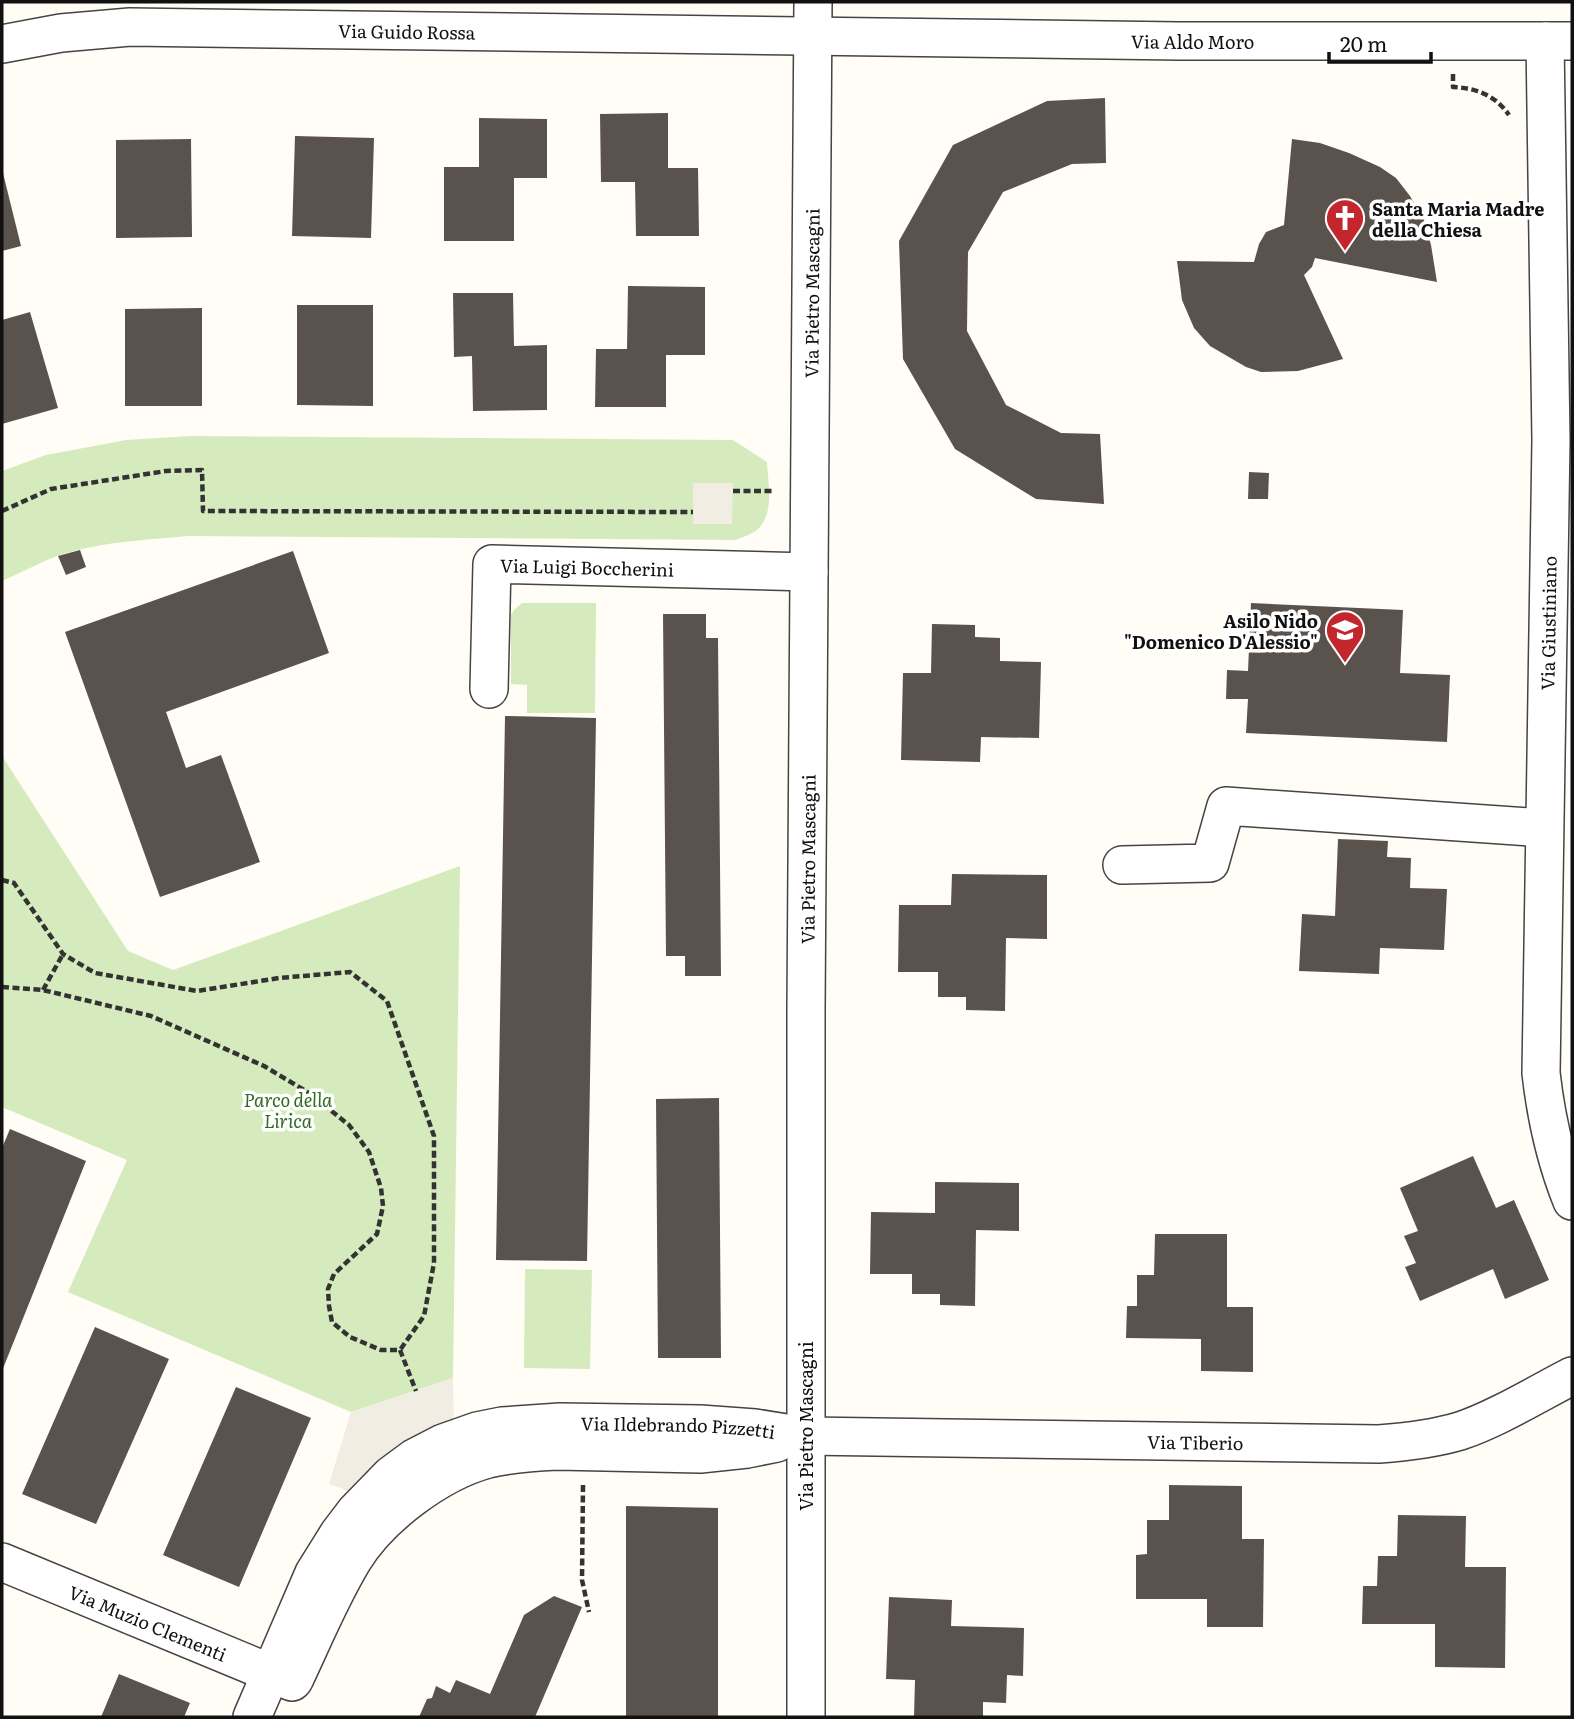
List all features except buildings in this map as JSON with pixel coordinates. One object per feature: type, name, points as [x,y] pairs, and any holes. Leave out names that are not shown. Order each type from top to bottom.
[{"type":"street","name":"Via Aldo Moro","points":[[813,19],[1179,41],[1559,41]]},
{"type":"street","name":"Via Guido Rossa","points":[[2,44],[61,33],[130,27],[813,19]]},
{"type":"street","name":"Via Pietro Mascagni","points":[[806,1717],[808,572],[813,19]]},
{"type":"street","name":"Via Giustiniano","points":[[1559,41],[1562,440],[1544,828],[1541,1073],[1552,1142],[1572,1201]]},
{"type":"street","name":"Via Luigi Boccherini","points":[[489,689],[492,564],[808,572]]},
{"type":"street","points":[[1122,865],[1210,863],[1226,806],[1544,828]]},
{"type":"street","name":"Via Tiberio","points":[[805,1436],[1404,1443],[1462,1430],[1572,1376]]},
{"type":"street","name":"Via Ildebrando Pizzetti","points":[[279,1717],[282,1678],[314,1573],[355,1512],[391,1475],[414,1458],[443,1443],[477,1431],[502,1426],[560,1422],[699,1424],[755,1428],[805,1436]]},
{"type":"street","name":"Via Ildebrando Pizzetti","points":[[251,1717],[282,1678],[370,1536],[417,1495],[453,1473],[485,1460],[533,1452],[700,1454],[747,1450],[805,1436]]},
{"type":"street","name":"Via Muzio Clementi","points":[[2,1562],[282,1678]]},
{"type":"path","points":[[1453,41],[1453,87],[1484,92],[1499,102],[1511,120]]},
{"type":"path","points":[[2,511],[51,489],[166,471],[202,470],[203,511],[693,512]]},
{"type":"path","points":[[733,491],[774,491]]},
{"type":"path","points":[[2,880],[14,883],[63,954],[94,973],[197,991],[279,978],[350,972],[387,1001],[434,1136],[434,1263],[424,1316],[400,1350]]},
{"type":"path","points":[[43,990],[63,954]]},
{"type":"path","points":[[2,987],[43,990],[151,1016],[264,1066],[309,1093],[349,1125],[369,1152],[381,1188],[383,1206],[377,1234],[334,1274],[328,1289],[332,1322],[351,1337],[381,1350],[400,1350]]},
{"type":"path","points":[[400,1350],[416,1391]]},
{"type":"path","points":[[583,1452],[582,1580],[589,1612]]},
{"type":"green space","points":[[191,436],[733,440],[767,462],[768,507],[763,523],[757,530],[736,540],[188,536],[122,542],[73,551],[2,581],[2,471],[46,455],[126,440]]},
{"type":"green space","points":[[522,603],[596,603],[595,713],[527,713],[527,685],[511,684],[511,615]]},
{"type":"green space","name":"Parco della Lirica","points":[[2,756],[128,951],[173,970],[460,866],[453,1378],[351,1412],[68,1292],[127,1160],[2,1107]]},
{"type":"green space","points":[[525,1269],[592,1270],[590,1369],[524,1368]]},
{"type":"shaded area","points":[[693,483],[733,483],[732,524],[693,524]]},
{"type":"shaded area","points":[[453,1378],[454,1429],[354,1493],[329,1484],[351,1412]]},
{"type":"place","name":"Santa Maria Madre della Chiesa","points":[[1345,252]]},
{"type":"place","name":"Asilo Nido \"Domenico D'Alessio\"","points":[[1345,664]]}]
